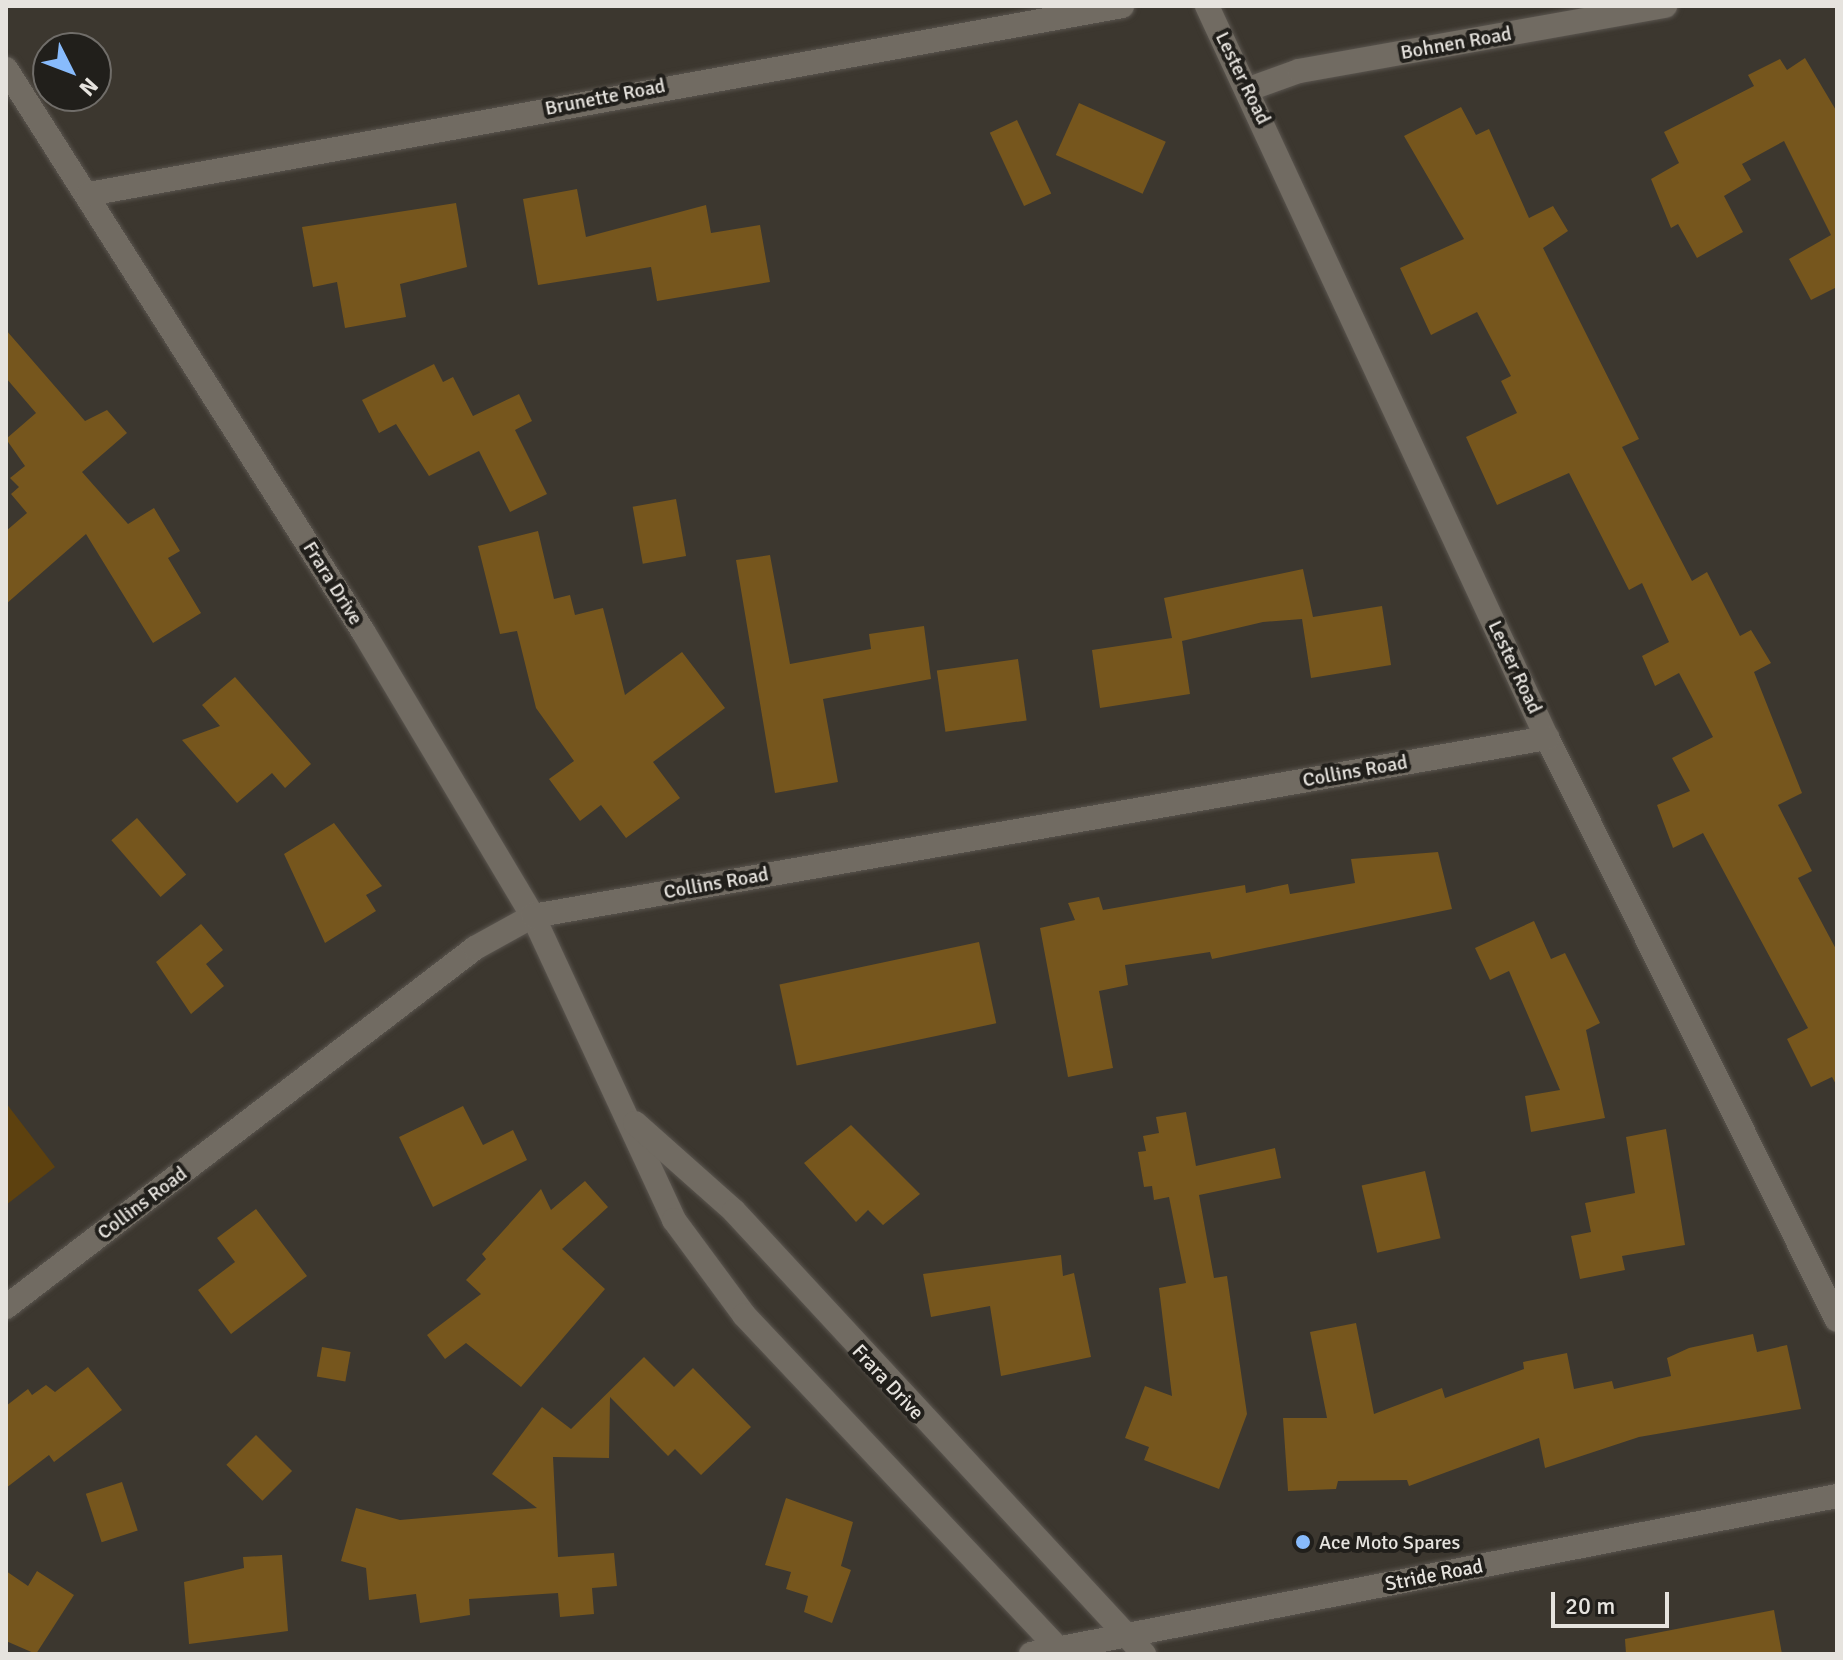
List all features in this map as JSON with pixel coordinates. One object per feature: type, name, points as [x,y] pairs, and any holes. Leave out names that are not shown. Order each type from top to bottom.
[{"type":"street","name":"Brunette Road","points":[[89,194],[1122,6]]},
{"type":"street","name":"Lester Road","points":[[1207,6],[1249,89],[1547,738],[1837,1320]]},
{"type":"street","name":"Bohnen Road","points":[[1249,89],[1299,71],[1665,6]]},
{"type":"street","name":"Frara Drive","points":[[6,69],[89,194],[533,916],[674,1220],[744,1315],[1062,1653]]},
{"type":"street","name":"Collins Road","points":[[6,1307],[475,948],[533,916],[1547,738]]},
{"type":"street","name":"Frara Drive","points":[[627,1116],[734,1211],[1144,1654]]},
{"type":"street","name":"Stride Road","points":[[1031,1654],[1062,1653],[1125,1636],[1837,1496]]},
{"type":"shaded area","points":[[6,1103],[55,1167],[6,1205]]},
{"type":"building","points":[[1805,58],[1837,112],[1837,287],[1811,300],[1789,259],[1831,235],[1784,141],[1742,164],[1751,180],[1724,196],[1743,232],[1697,258],[1678,224],[1671,228],[1651,179],[1679,163],[1664,132],[1754,86],[1748,75],[1780,59],[1787,70]]},
{"type":"building","points":[[1079,103],[1166,142],[1143,194],[1056,155]]},
{"type":"building","points":[[1461,107],[1476,135],[1489,129],[1529,218],[1553,206],[1568,231],[1543,248],[1639,439],[1622,447],[1692,581],[1707,572],[1740,636],[1751,630],[1771,663],[1754,672],[1802,793],[1778,805],[1812,871],[1798,878],[1837,951],[1837,1086],[1832,1077],[1811,1087],[1787,1039],[1808,1028],[1703,833],[1673,848],[1657,805],[1690,791],[1672,758],[1713,737],[1679,673],[1655,686],[1642,656],[1669,642],[1642,583],[1629,590],[1569,473],[1497,505],[1466,437],[1517,413],[1501,381],[1511,376],[1477,312],[1431,335],[1400,268],[1464,239],[1404,136]]},
{"type":"building","points":[[1017,120],[1051,193],[1024,206],[990,133]]},
{"type":"building","points":[[577,189],[586,237],[706,205],[711,233],[760,225],[770,282],[657,301],[651,267],[538,285],[523,199]]},
{"type":"building","points":[[456,203],[467,267],[400,284],[406,317],[345,328],[337,282],[313,287],[302,227]]},
{"type":"building","points":[[6,330],[85,421],[107,410],[127,433],[82,472],[128,524],[154,508],[180,551],[168,558],[201,613],[153,643],[86,534],[6,604],[6,531],[27,513],[11,494],[19,487],[10,478],[25,466],[6,439],[36,413],[6,378]]},
{"type":"building","points":[[434,364],[443,382],[453,377],[473,416],[519,394],[532,421],[515,430],[547,494],[510,512],[479,451],[429,476],[396,424],[379,433],[362,400]]},
{"type":"building","points":[[676,499],[686,556],[643,564],[633,507]]},
{"type":"building","points":[[538,531],[554,599],[570,595],[575,615],[603,608],[625,695],[682,652],[725,708],[653,762],[680,798],[626,838],[601,805],[580,821],[549,779],[574,761],[536,708],[517,631],[500,634],[478,546]]},
{"type":"building","points":[[770,555],[790,664],[871,649],[869,634],[924,626],[931,679],[823,699],[838,782],[775,793],[736,560]]},
{"type":"building","points":[[1303,569],[1313,617],[1382,606],[1391,665],[1311,678],[1302,619],[1263,622],[1182,641],[1190,694],[1100,708],[1092,650],[1172,638],[1164,598]]},
{"type":"building","points":[[1018,659],[1027,720],[945,732],[937,670]]},
{"type":"building","points":[[235,677],[311,764],[285,788],[272,773],[237,803],[182,740],[220,726],[202,705]]},
{"type":"building","points":[[137,818],[186,875],[161,897],[111,840]]},
{"type":"building","points":[[334,823],[382,886],[366,895],[376,911],[325,943],[284,854]]},
{"type":"building","points":[[1438,852],[1452,909],[1212,959],[1210,952],[1125,965],[1128,985],[1099,991],[1113,1068],[1068,1077],[1040,928],[1075,920],[1068,903],[1099,897],[1103,910],[1245,885],[1246,893],[1288,884],[1290,894],[1355,883],[1351,859]]},
{"type":"building","points":[[1534,921],[1551,959],[1565,953],[1600,1023],[1586,1030],[1605,1118],[1531,1132],[1525,1096],[1560,1090],[1509,971],[1490,980],[1475,948]]},
{"type":"building","points":[[201,924],[223,950],[206,964],[224,986],[191,1014],[156,962]]},
{"type":"building","points":[[979,942],[996,1023],[797,1066],[779,984]]},
{"type":"building","points":[[463,1106],[483,1145],[513,1130],[527,1160],[433,1207],[399,1137]]},
{"type":"building","points":[[1186,1112],[1196,1166],[1275,1148],[1281,1178],[1199,1195],[1214,1278],[1227,1276],[1247,1414],[1219,1489],[1144,1460],[1149,1447],[1125,1438],[1145,1386],[1172,1396],[1159,1288],[1186,1283],[1169,1197],[1154,1200],[1152,1186],[1144,1187],[1138,1152],[1146,1151],[1143,1136],[1159,1133],[1156,1117]]},
{"type":"building","points":[[851,1125],[920,1194],[883,1225],[868,1210],[856,1222],[804,1163]]},
{"type":"building","points":[[1666,1129],[1685,1245],[1622,1256],[1625,1270],[1580,1279],[1571,1236],[1591,1232],[1585,1203],[1635,1193],[1626,1137]]},
{"type":"building","points":[[1425,1171],[1441,1238],[1377,1253],[1362,1186]]},
{"type":"building","points":[[585,1181],[608,1207],[562,1249],[605,1289],[521,1387],[466,1343],[445,1359],[427,1335],[481,1294],[466,1280],[486,1259],[482,1254],[541,1189],[551,1210]]},
{"type":"building","points":[[256,1209],[307,1276],[231,1334],[198,1290],[235,1262],[217,1238]]},
{"type":"building","points":[[1061,1255],[1063,1276],[1074,1273],[1091,1357],[1001,1376],[990,1306],[931,1317],[923,1274]]},
{"type":"building","points":[[1356,1323],[1374,1414],[1442,1388],[1445,1398],[1524,1369],[1523,1362],[1567,1353],[1574,1389],[1612,1381],[1614,1389],[1671,1376],[1667,1358],[1689,1348],[1753,1334],[1757,1352],[1787,1345],[1801,1409],[1639,1437],[1545,1468],[1539,1438],[1409,1486],[1407,1480],[1338,1481],[1336,1489],[1288,1491],[1283,1418],[1327,1418],[1310,1332]]},
{"type":"building","points":[[322,1347],[351,1352],[345,1382],[317,1377]]},
{"type":"building","points":[[644,1357],[674,1387],[693,1368],[751,1427],[701,1475],[675,1449],[668,1456],[610,1397],[609,1458],[553,1457],[558,1557],[614,1553],[617,1586],[592,1588],[594,1614],[560,1617],[558,1593],[469,1599],[470,1615],[420,1623],[416,1594],[369,1600],[366,1568],[341,1561],[356,1508],[400,1520],[537,1508],[492,1474],[542,1407],[571,1429]]},
{"type":"building","points":[[88,1367],[122,1410],[54,1462],[49,1455],[6,1488],[6,1406],[28,1389],[32,1395],[46,1385],[55,1392]]},
{"type":"building","points":[[256,1435],[292,1471],[262,1501],[226,1465]]},
{"type":"building","points":[[122,1482],[138,1531],[102,1542],[86,1494]]},
{"type":"building","points":[[786,1498],[853,1522],[841,1566],[851,1570],[832,1623],[804,1612],[808,1596],[786,1589],[791,1572],[765,1565]]},
{"type":"building","points":[[282,1555],[288,1631],[189,1644],[184,1582],[244,1568],[243,1557]]},
{"type":"building","points":[[6,1571],[28,1586],[37,1571],[74,1595],[36,1654],[6,1641]]},
{"type":"building","points":[[1774,1610],[1782,1654],[1626,1654],[1625,1639]]},
{"type":"place","name":"Ace Moto Spares","points":[[1303,1542]]}]
